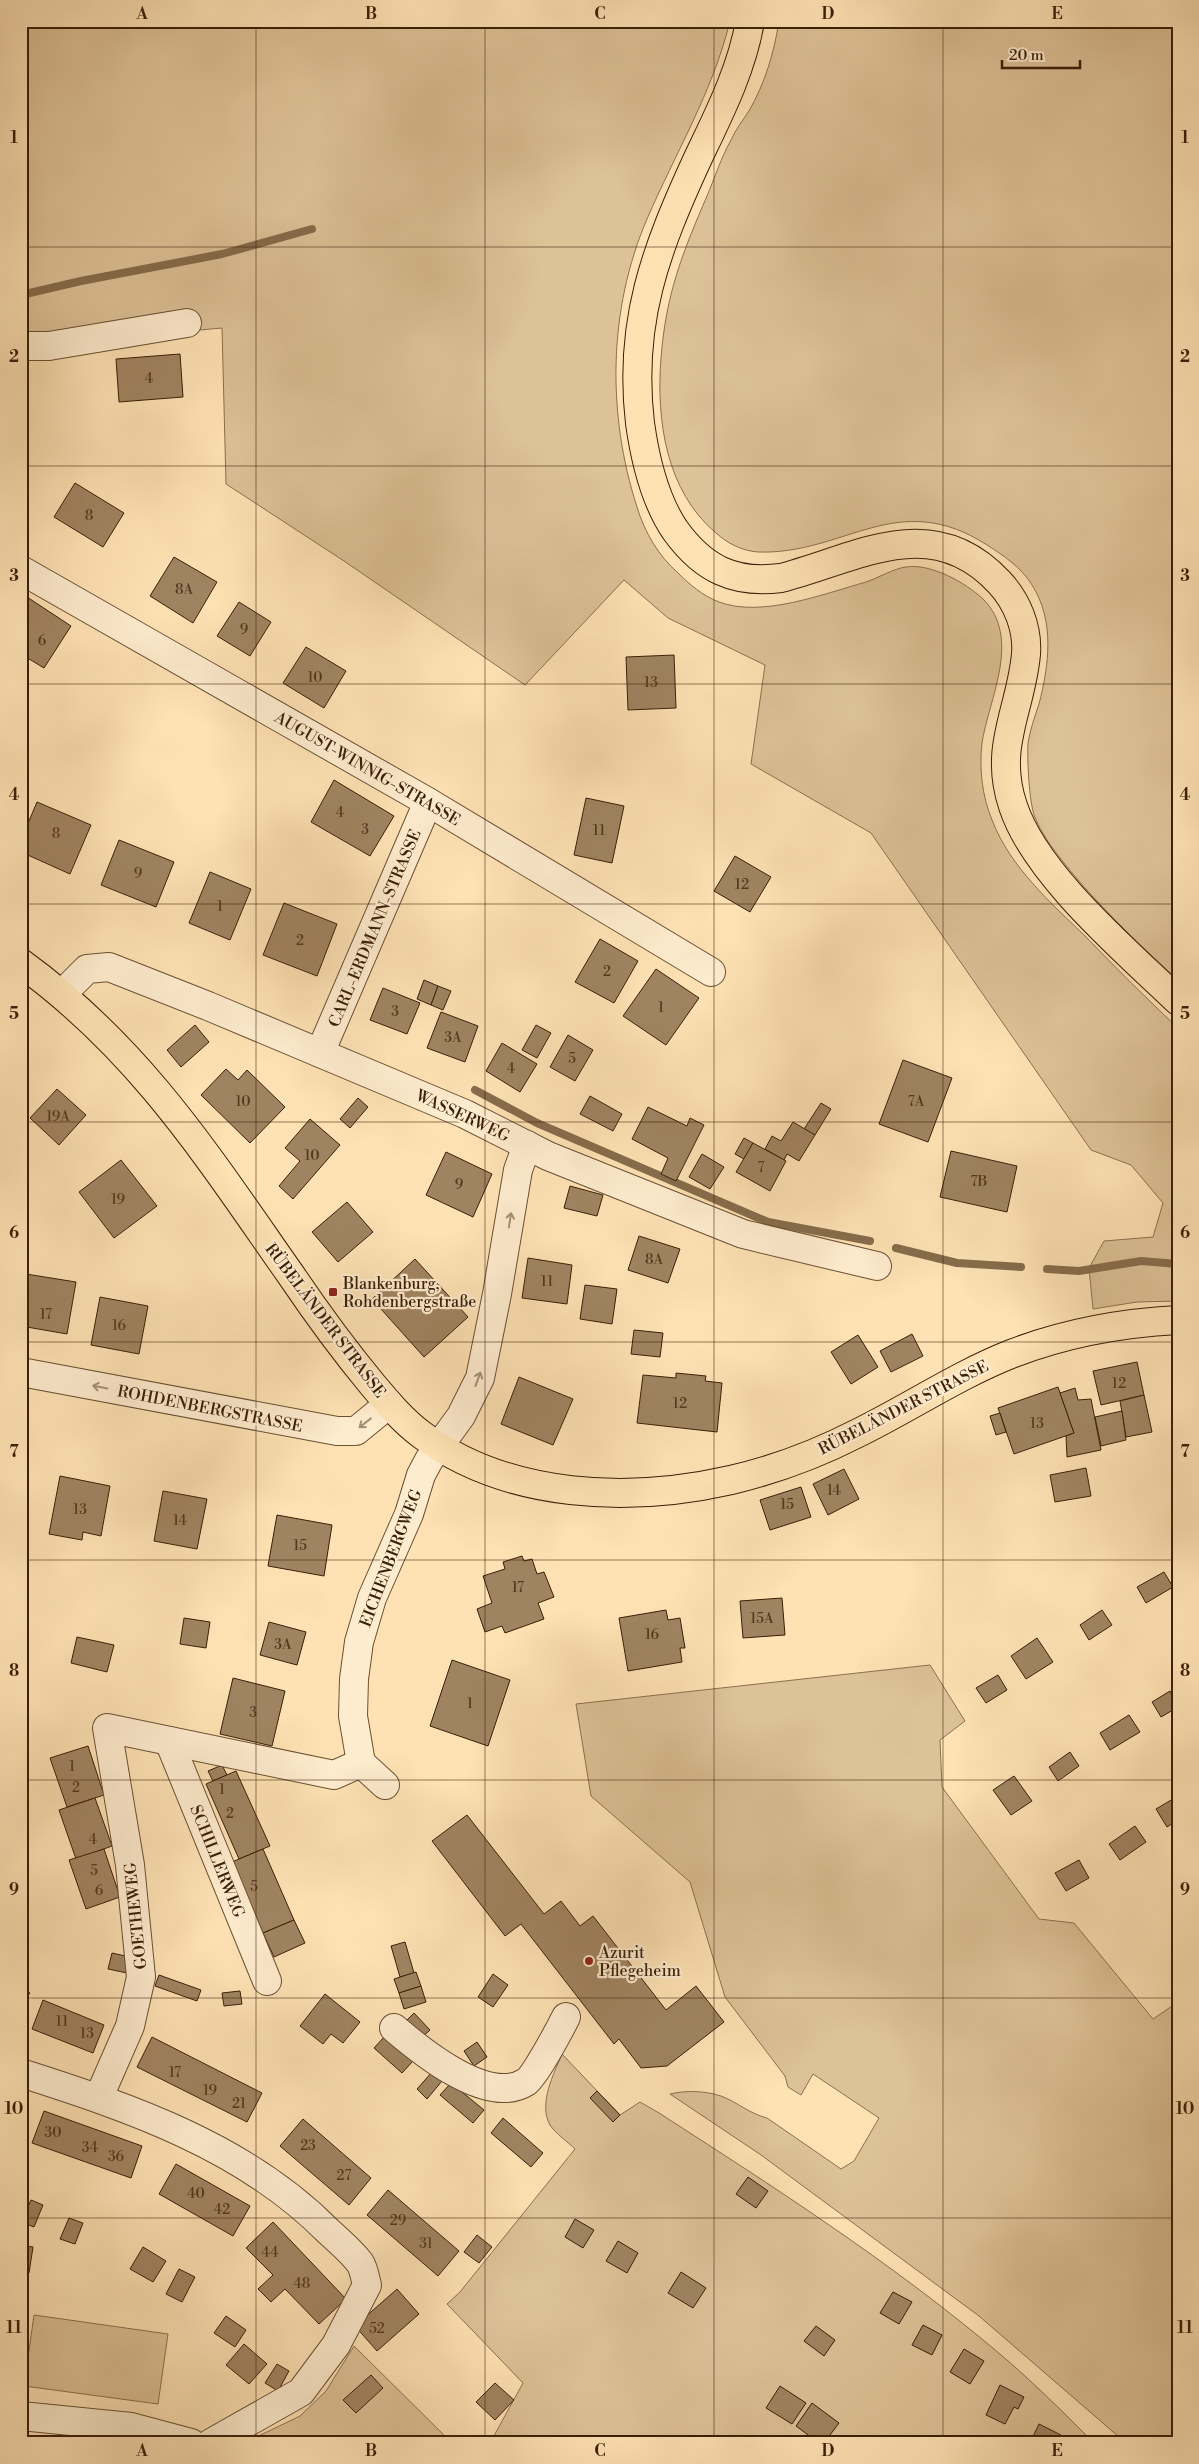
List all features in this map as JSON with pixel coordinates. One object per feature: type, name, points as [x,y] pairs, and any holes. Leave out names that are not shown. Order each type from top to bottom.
[{"type":"main road","points":[[750,21],[730,86],[657,257],[640,324],[636,374],[638,406],[643,442],[659,499],[669,521],[694,552],[709,565],[744,579],[763,580],[781,578],[888,545],[912,543],[935,545],[956,552],[976,562],[995,578],[1010,594],[1020,614],[1025,636],[1026,652],[1007,740],[1005,766],[1008,788],[1021,826],[1047,865],[1080,904],[1178,1001]]},
{"type":"main road","name":"RÜBELÄNDER STRASSE","points":[[21,963],[62,994],[112,1039],[159,1091],[206,1153],[326,1326],[389,1404],[419,1433],[439,1447],[457,1457],[502,1475],[574,1490],[629,1492],[691,1487],[758,1472],[855,1435],[1009,1355],[1048,1341],[1109,1326],[1178,1320]]},
{"type":"street","points":[[21,346],[49,346],[187,323]]},
{"type":"street","name":"AUGUST-WINNIG-STRASSE","points":[[21,570],[428,802],[711,972]]},
{"type":"street","name":"CARL-ERDMANN-STRASSE","points":[[320,1054],[428,802]]},
{"type":"street","name":"WASSERWEG","points":[[62,994],[87,969],[108,967],[208,1006],[465,1114],[548,1156],[743,1234],[877,1266]]},
{"type":"street","name":"EICHENBERGWEG","points":[[361,1763],[353,1716],[354,1679],[359,1642],[372,1598],[409,1514],[421,1475],[461,1416],[480,1378],[498,1294],[518,1170],[527,1145]]},
{"type":"street","name":"ROHDENBERGSTRASSE","points":[[21,1372],[343,1432],[356,1431],[389,1404]]},
{"type":"street","name":"GOETHEWEG","points":[[99,2098],[130,2026],[141,1977],[130,1865],[107,1728],[170,1741]]},
{"type":"street","points":[[170,1741],[334,1775],[361,1763],[385,1784]]},
{"type":"street","name":"SCHILLERWEG","points":[[170,1741],[267,1981]]},
{"type":"street","points":[[394,2028],[427,2057],[464,2076],[493,2089],[513,2089],[528,2081],[566,2017]]},
{"type":"street","points":[[21,2073],[99,2098],[175,2128],[248,2167],[314,2216],[361,2265],[367,2285],[336,2346],[313,2378],[301,2392],[211,2443]]},
{"type":"street","points":[[21,2416],[131,2427],[191,2443]]},
{"type":"shaded area","points":[[48,21],[730,21],[723,47],[704,97],[647,219],[634,254],[625,289],[616,362],[617,399],[620,436],[627,472],[640,517],[648,535],[664,559],[697,589],[719,602],[736,606],[773,606],[812,598],[866,582],[902,568],[916,567],[937,571],[958,581],[983,599],[994,615],[1000,632],[1002,650],[996,688],[982,743],[981,762],[982,782],[992,820],[1009,853],[1020,869],[1131,983],[1178,1028],[1178,1301],[1137,1302],[1093,1309],[1089,1268],[1104,1241],[1153,1237],[1163,1203],[1131,1165],[1091,1150],[871,833],[751,764],[765,665],[668,618],[624,580],[525,685],[344,561],[226,484],[222,328],[21,346],[21,32]]},
{"type":"shaded area","points":[[779,21],[1178,21],[1178,980],[1119,924],[1074,875],[1055,851],[1041,829],[1033,811],[1030,796],[1028,743],[1045,674],[1048,643],[1044,613],[1039,599],[1028,579],[1017,567],[987,545],[955,529],[925,522],[898,523],[871,528],[818,544],[789,550],[758,552],[746,550],[725,540],[699,516],[675,476],[663,430],[660,406],[663,335],[671,294],[690,237],[727,147],[755,100],[764,79],[772,56]]},
{"type":"shaded area","points":[[930,1665],[965,1721],[940,1740],[942,1787],[1039,1919],[1074,1923],[1153,2019],[1178,2002],[1178,2443],[1126,2443],[979,2316],[761,2155],[670,2094],[702,2092],[721,2096],[755,2114],[767,2118],[841,2169],[854,2161],[879,2118],[813,2074],[801,2095],[788,2087],[785,2076],[725,1997],[690,1882],[591,1796],[576,1704]]},
{"type":"shaded area","points":[[562,2054],[620,2115],[640,2102],[745,2169],[914,2285],[1033,2383],[1094,2443],[490,2443],[523,2383],[447,2304],[460,2292],[575,2149],[552,2128],[547,2117],[546,2098],[548,2089]]},
{"type":"shaded area","points":[[34,2315],[168,2334],[158,2404],[24,2386]]},
{"type":"shaded area","points":[[354,2346],[452,2443],[244,2443],[300,2416],[326,2391]]},
{"type":"building","points":[[180,354],[183,397],[119,402],[116,359]]},
{"type":"building","points":[[75,483],[124,513],[103,547],[54,517]]},
{"type":"building","points":[[174,557],[217,582],[193,623],[150,596]]},
{"type":"building","points":[[27,597],[71,626],[44,668],[21,654],[21,605]]},
{"type":"building","points":[[239,602],[271,622],[250,656],[217,636]]},
{"type":"building","points":[[306,647],[346,671],[324,708],[283,683]]},
{"type":"building","points":[[674,655],[676,708],[628,710],[626,657]]},
{"type":"building","points":[[334,780],[394,816],[370,856],[311,822]]},
{"type":"building","points":[[586,798],[624,806],[612,863],[574,855]]},
{"type":"building","points":[[37,802],[91,825],[70,874],[21,852],[21,840]]},
{"type":"building","points":[[119,840],[174,862],[156,907],[101,885]]},
{"type":"building","points":[[735,856],[771,877],[750,912],[714,891]]},
{"type":"building","points":[[210,872],[251,889],[230,940],[189,923]]},
{"type":"building","points":[[284,903],[337,924],[317,976],[263,955]]},
{"type":"building","points":[[600,939],[638,961],[614,1003],[575,982]]},
{"type":"building","points":[[656,969],[699,998],[666,1045],[623,1016]]},
{"type":"building","points":[[424,980],[438,986],[431,1005],[417,999]]},
{"type":"building","points":[[438,986],[451,991],[443,1010],[431,1005]]},
{"type":"building","points":[[383,988],[420,1003],[407,1034],[370,1020]]},
{"type":"building","points":[[441,1012],[478,1026],[465,1062],[427,1048]]},
{"type":"building","points":[[195,1025],[209,1042],[181,1067],[167,1050]]},
{"type":"building","points":[[536,1025],[551,1033],[537,1058],[522,1050]]},
{"type":"building","points":[[568,1035],[593,1050],[575,1081],[550,1067]]},
{"type":"building","points":[[502,1043],[537,1064],[520,1092],[486,1071]]},
{"type":"building","points":[[903,1060],[952,1078],[928,1142],[879,1124]]},
{"type":"building","points":[[226,1069],[238,1080],[247,1070],[285,1107],[250,1143],[201,1095]]},
{"type":"building","points":[[57,1089],[86,1115],[59,1145],[30,1118]]},
{"type":"building","points":[[590,1096],[622,1114],[613,1131],[580,1114]]},
{"type":"building","points":[[358,1098],[368,1107],[350,1128],[340,1119]]},
{"type":"building","points":[[821,1103],[831,1109],[815,1135],[804,1129]]},
{"type":"building","points":[[648,1107],[687,1126],[690,1118],[704,1125],[676,1181],[661,1174],[668,1158],[632,1139]]},
{"type":"building","points":[[310,1119],[340,1145],[293,1199],[279,1186],[300,1161],[285,1148]]},
{"type":"building","points":[[793,1122],[815,1135],[799,1161],[787,1154],[784,1160],[765,1149],[772,1136],[781,1141]]},
{"type":"building","points":[[744,1138],[753,1143],[744,1159],[735,1154]]},
{"type":"building","points":[[753,1143],[786,1161],[770,1191],[736,1172]]},
{"type":"building","points":[[951,1151],[1017,1166],[1007,1212],[940,1197]]},
{"type":"building","points":[[446,1152],[492,1174],[473,1217],[426,1195]]},
{"type":"building","points":[[702,1154],[724,1167],[710,1189],[689,1177]]},
{"type":"building","points":[[121,1160],[157,1206],[114,1238],[79,1192]]},
{"type":"building","points":[[570,1186],[603,1195],[597,1216],[564,1208]]},
{"type":"building","points":[[347,1202],[373,1232],[338,1262],[312,1232]]},
{"type":"building","points":[[639,1236],[680,1249],[668,1283],[628,1270]]},
{"type":"building","points":[[528,1258],[572,1265],[567,1304],[522,1298]]},
{"type":"building","points":[[415,1259],[468,1317],[424,1357],[372,1299]]},
{"type":"building","points":[[26,1274],[76,1282],[67,1334],[21,1326],[21,1303]]},
{"type":"building","points":[[585,1285],[617,1289],[612,1324],[580,1319]]},
{"type":"building","points":[[100,1297],[148,1306],[139,1354],[91,1345]]},
{"type":"building","points":[[634,1330],[663,1333],[660,1357],[631,1354]]},
{"type":"building","points":[[912,1334],[923,1356],[891,1372],[880,1351]]},
{"type":"building","points":[[858,1335],[878,1367],[851,1384],[831,1352]]},
{"type":"building","points":[[1137,1362],[1144,1395],[1101,1405],[1093,1371]]},
{"type":"building","points":[[676,1373],[706,1376],[705,1381],[722,1383],[717,1432],[637,1423],[643,1375],[676,1378]]},
{"type":"building","points":[[519,1377],[573,1399],[553,1445],[501,1424]]},
{"type":"building","points":[[1058,1387],[1074,1433],[1014,1454],[998,1408]]},
{"type":"building","points":[[1075,1388],[1078,1400],[1091,1399],[1101,1450],[1067,1457],[1066,1436],[1074,1433],[1060,1393]]},
{"type":"building","points":[[1144,1395],[1152,1432],[1126,1437],[1120,1401]]},
{"type":"building","points":[[1122,1411],[1126,1440],[1101,1446],[1095,1417]]},
{"type":"building","points":[[1000,1413],[1006,1432],[996,1435],[990,1416]]},
{"type":"building","points":[[1086,1468],[1091,1496],[1055,1502],[1050,1475]]},
{"type":"building","points":[[844,1469],[859,1499],[828,1515],[813,1484]]},
{"type":"building","points":[[60,1476],[110,1486],[101,1536],[83,1532],[82,1540],[49,1534]]},
{"type":"building","points":[[801,1487],[811,1517],[770,1530],[760,1500]]},
{"type":"building","points":[[163,1491],[207,1499],[197,1549],[154,1541]]},
{"type":"building","points":[[277,1515],[332,1525],[324,1576],[268,1566]]},
{"type":"building","points":[[522,1556],[524,1561],[532,1559],[537,1574],[544,1572],[554,1597],[538,1603],[544,1619],[505,1633],[502,1626],[485,1632],[477,1609],[492,1603],[483,1576],[505,1569],[503,1562]]},
{"type":"building","points":[[1164,1572],[1173,1587],[1146,1603],[1137,1587]]},
{"type":"building","points":[[782,1598],[785,1635],[743,1638],[740,1601]]},
{"type":"building","points":[[666,1610],[668,1620],[680,1618],[685,1648],[680,1648],[682,1662],[628,1671],[619,1618]]},
{"type":"building","points":[[1102,1610],[1112,1625],[1089,1640],[1080,1625]]},
{"type":"building","points":[[184,1618],[210,1622],[206,1648],[180,1644]]},
{"type":"building","points":[[269,1622],[306,1632],[297,1665],[260,1655]]},
{"type":"building","points":[[77,1637],[114,1645],[107,1672],[71,1663]]},
{"type":"building","points":[[1037,1638],[1053,1662],[1026,1679],[1011,1656]]},
{"type":"building","points":[[452,1660],[510,1680],[488,1746],[430,1726]]},
{"type":"building","points":[[998,1675],[1007,1690],[986,1703],[976,1688]]},
{"type":"building","points":[[233,1678],[285,1691],[272,1746],[220,1734]]},
{"type":"building","points":[[1170,1691],[1178,1707],[1161,1717],[1152,1702]]},
{"type":"building","points":[[1129,1715],[1140,1732],[1110,1750],[1100,1733]]},
{"type":"building","points":[[88,1746],[104,1795],[67,1807],[50,1758]]},
{"type":"building","points":[[1070,1752],[1079,1766],[1058,1781],[1049,1767]]},
{"type":"building","points":[[222,1765],[227,1775],[213,1781],[208,1771]]},
{"type":"building","points":[[236,1771],[270,1846],[239,1859],[206,1784]]},
{"type":"building","points":[[1014,1776],[1032,1801],[1011,1815],[993,1790]]},
{"type":"building","points":[[1178,1796],[1178,1820],[1167,1827],[1156,1809]]},
{"type":"building","points":[[95,1798],[112,1846],[76,1859],[59,1810]]},
{"type":"building","name":"Azurit Pflegeheim","points":[[467,1815],[544,1914],[561,1901],[580,1926],[593,1916],[666,2010],[696,1986],[724,2022],[667,2066],[641,2068],[619,2039],[614,2044],[521,1924],[505,1936],[432,1841]]},
{"type":"building","points":[[1135,1826],[1146,1842],[1120,1860],[1109,1844]]},
{"type":"building","points":[[104,1849],[120,1897],[86,1909],[69,1860]]},
{"type":"building","points":[[263,1849],[294,1920],[263,1933],[232,1862]]},
{"type":"building","points":[[1079,1860],[1089,1878],[1066,1891],[1055,1873]]},
{"type":"building","points":[[294,1920],[305,1943],[274,1957],[263,1933]]},
{"type":"building","points":[[405,1942],[414,1973],[400,1977],[391,1946]]},
{"type":"building","points":[[112,1953],[130,1957],[127,1973],[108,1969]]},
{"type":"building","points":[[416,1972],[421,1986],[399,1993],[394,1979]]},
{"type":"building","points":[[493,1974],[508,1985],[493,2007],[478,1997]]},
{"type":"building","points":[[159,1975],[201,1990],[197,2001],[155,1986]]},
{"type":"building","points":[[421,1986],[426,2002],[404,2009],[399,1993]]},
{"type":"building","points":[[21,1987],[30,1993],[21,2004]]},
{"type":"building","points":[[240,1991],[242,2004],[224,2006],[222,1993]]},
{"type":"building","points":[[325,1994],[360,2022],[343,2043],[331,2034],[323,2044],[300,2026]]},
{"type":"building","points":[[43,2000],[104,2025],[93,2053],[32,2029]]},
{"type":"building","points":[[414,2013],[430,2030],[418,2041],[402,2025]]},
{"type":"building","points":[[385,2036],[413,2061],[402,2073],[374,2048]]},
{"type":"building","points":[[152,2037],[262,2093],[247,2122],[137,2067]]},
{"type":"building","points":[[477,2042],[487,2057],[474,2066],[464,2051]]},
{"type":"building","points":[[432,2072],[442,2081],[427,2099],[417,2089]]},
{"type":"building","points":[[451,2083],[484,2110],[473,2123],[440,2095]]},
{"type":"building","points":[[597,2091],[620,2115],[613,2122],[590,2098]]},
{"type":"building","points":[[44,2111],[142,2146],[131,2178],[32,2143]]},
{"type":"building","points":[[503,2118],[543,2153],[531,2167],[491,2133]]},
{"type":"building","points":[[303,2119],[371,2178],[349,2205],[280,2146]]},
{"type":"building","points":[[176,2164],[250,2206],[233,2236],[159,2194]]},
{"type":"building","points":[[748,2177],[768,2191],[756,2208],[736,2194]]},
{"type":"building","points":[[388,2190],[459,2251],[438,2276],[367,2215]]},
{"type":"building","points":[[31,2200],[43,2205],[34,2227],[21,2222]]},
{"type":"building","points":[[69,2218],[83,2223],[75,2244],[60,2239]]},
{"type":"building","points":[[575,2219],[594,2230],[583,2248],[565,2237]]},
{"type":"building","points":[[273,2222],[346,2299],[319,2324],[285,2289],[271,2302],[258,2289],[273,2275],[246,2248]]},
{"type":"building","points":[[477,2235],[492,2247],[479,2263],[464,2252]]},
{"type":"building","points":[[618,2241],[638,2253],[627,2273],[606,2261]]},
{"type":"building","points":[[21,2245],[33,2247],[29,2273],[21,2272]]},
{"type":"building","points":[[143,2247],[166,2261],[153,2282],[130,2269]]},
{"type":"building","points":[[179,2269],[195,2277],[182,2302],[166,2294]]},
{"type":"building","points":[[681,2272],[706,2288],[693,2308],[668,2293]]},
{"type":"building","points":[[397,2289],[419,2314],[377,2351],[355,2326]]},
{"type":"building","points":[[893,2292],[912,2302],[899,2324],[880,2313]]},
{"type":"building","points":[[21,2296],[27,2297],[24,2323],[21,2322]]},
{"type":"building","points":[[226,2316],[246,2330],[235,2347],[214,2333]]},
{"type":"building","points":[[923,2325],[942,2335],[932,2355],[912,2345]]},
{"type":"building","points":[[816,2326],[835,2340],[824,2356],[804,2341]]},
{"type":"building","points":[[244,2344],[267,2364],[249,2384],[226,2365]]},
{"type":"building","points":[[964,2349],[984,2361],[970,2384],[950,2372]]},
{"type":"building","points":[[277,2364],[289,2371],[278,2391],[265,2383]]},
{"type":"building","points":[[371,2375],[383,2388],[356,2413],[343,2400]]},
{"type":"building","points":[[495,2383],[514,2400],[495,2420],[476,2402]]},
{"type":"building","points":[[1000,2385],[1024,2397],[1018,2409],[1014,2407],[1005,2424],[986,2415]]},
{"type":"building","points":[[780,2386],[806,2403],[792,2424],[766,2408]]},
{"type":"building","points":[[812,2403],[839,2423],[824,2443],[819,2443],[796,2426]]},
{"type":"building","points":[[1039,2424],[1061,2435],[1057,2443],[1030,2443]]},
{"type":"waterway","points":[[21,295],[81,281],[222,254],[312,229]]},
{"type":"waterway","points":[[475,1090],[537,1123],[768,1222],[870,1241]]},
{"type":"waterway","points":[[896,1248],[957,1263],[1021,1267]]},
{"type":"waterway","points":[[1047,1269],[1079,1271],[1141,1261],[1178,1264]]},
{"type":"place","name":"Blankenburg, Rohdenbergstraße","points":[[333,1292]]},
{"type":"place","name":"Azurit Pflegeheim","points":[[589,1961]]}]
